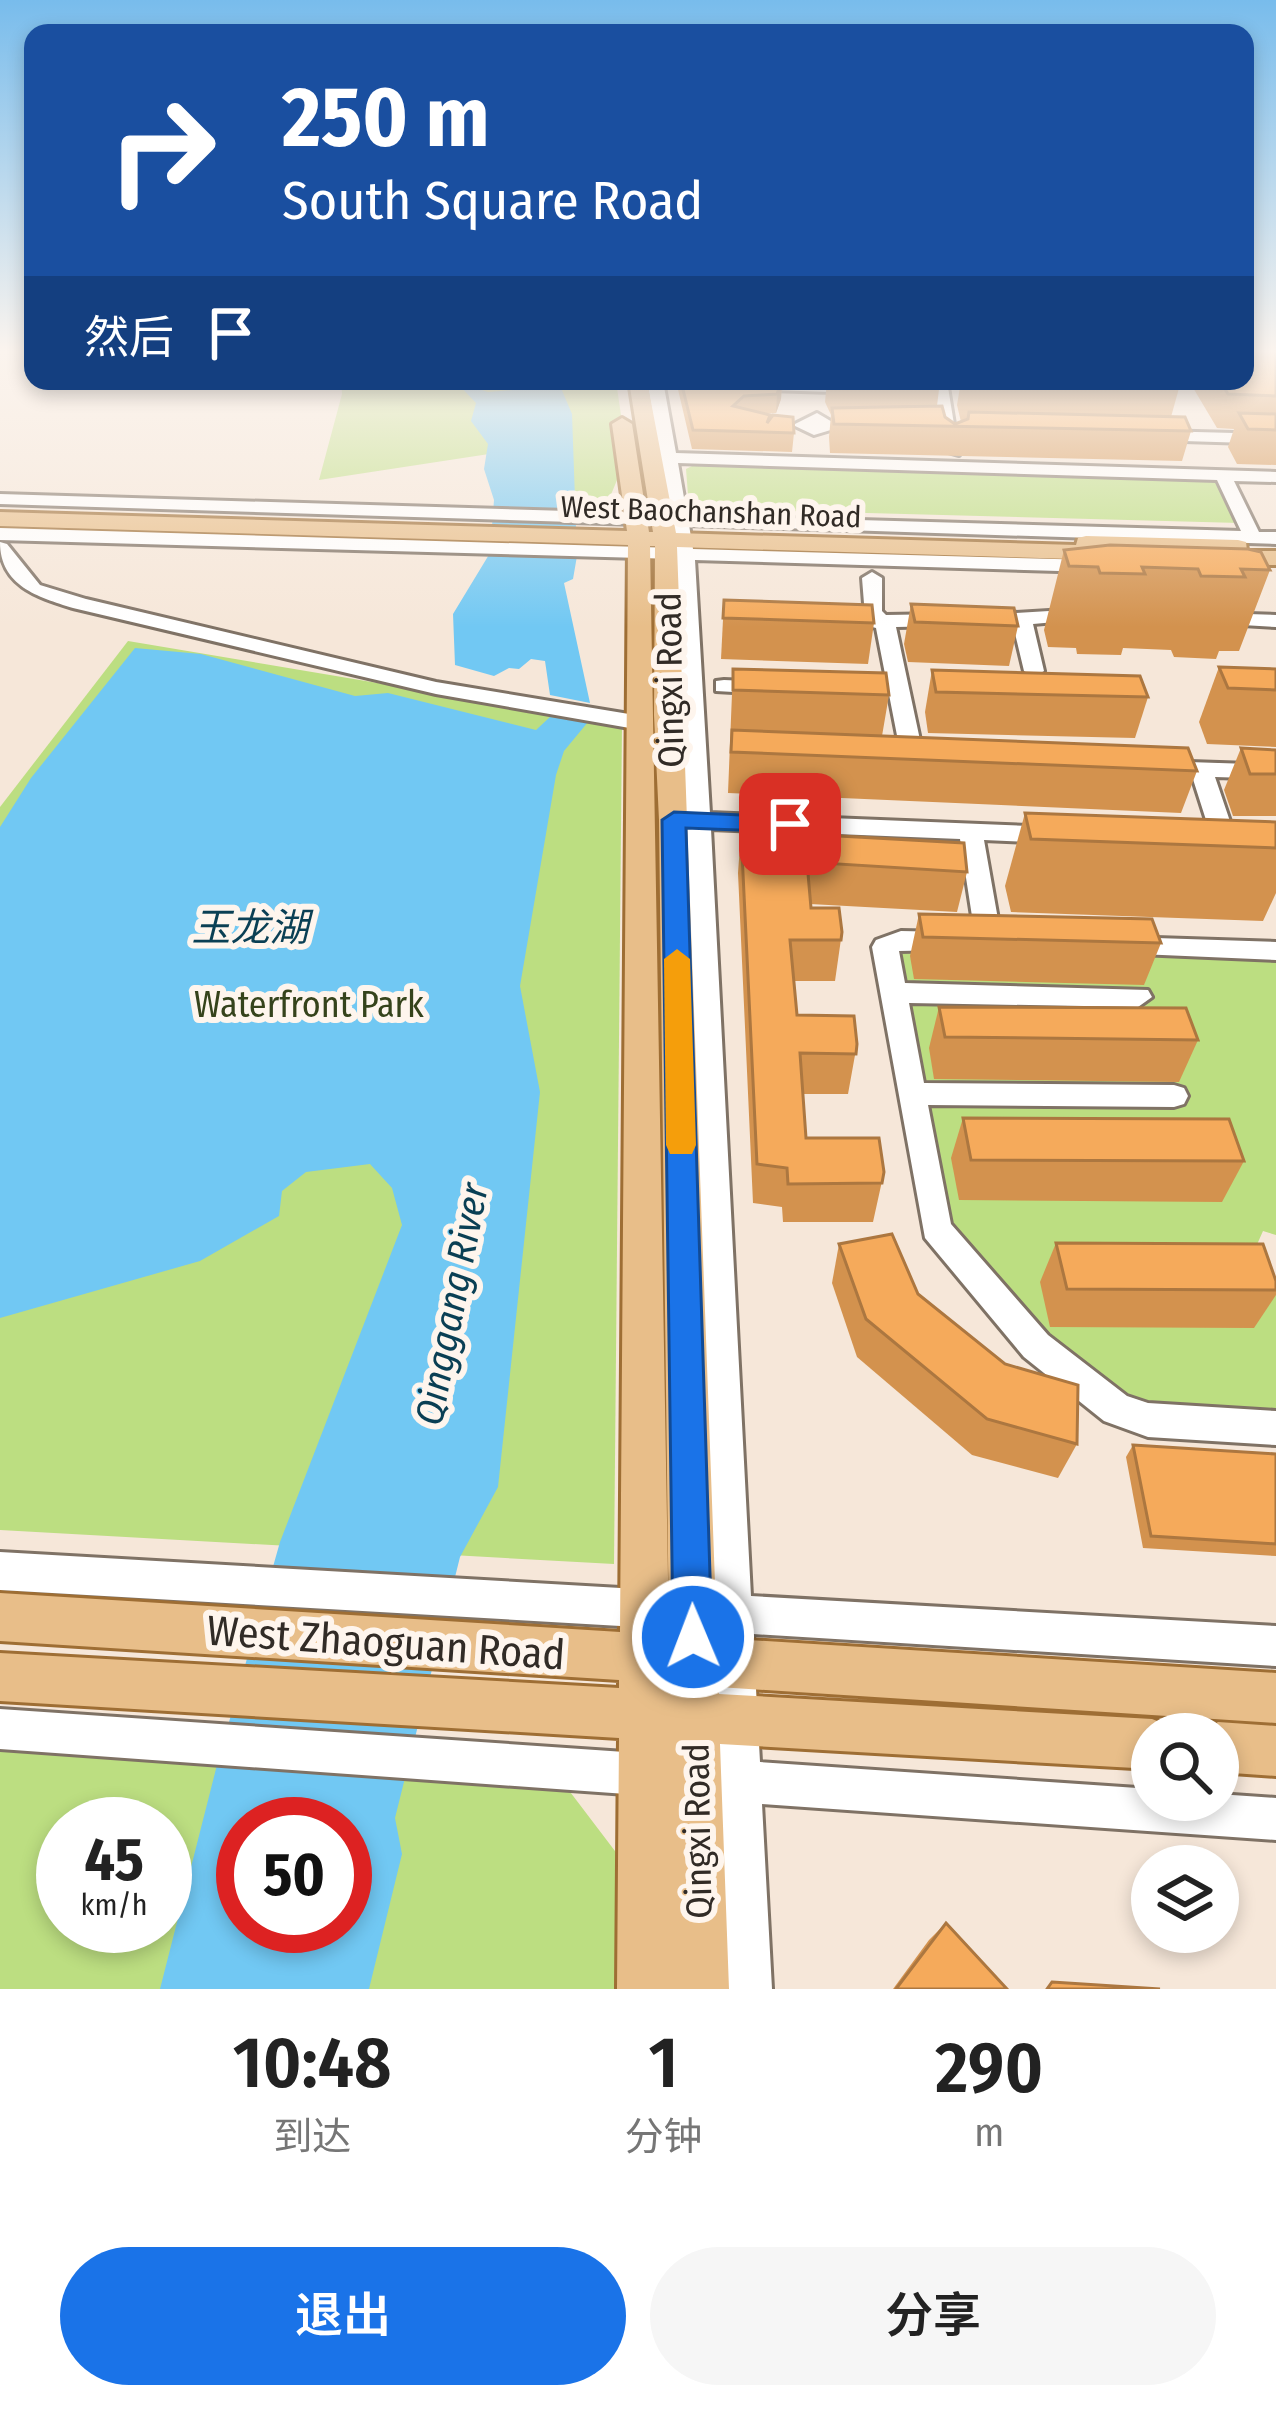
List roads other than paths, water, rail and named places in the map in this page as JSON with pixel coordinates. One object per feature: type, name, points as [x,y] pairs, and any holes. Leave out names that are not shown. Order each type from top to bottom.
[{"type":"main road","name":"Qingxi Road","points":[[634,441],[662,536],[641,723],[672,820],[644,1609],[645,1989]]},
{"type":"main road","name":"Qingxi Road","points":[[655,441],[660,457],[672,820],[692,1612],[714,1663],[716,1718],[696,1778],[701,1989]]},
{"type":"main road","name":"West Baochanshan Road","points":[[0,509],[478,530]]},
{"type":"main road","name":"West Baochanshan Road","points":[[0,519],[1276,548]]},
{"type":"main road","name":"West Baochanshan Road","points":[[662,536],[1259,586],[1276,558]]},
{"type":"main road","name":"West Zhaoguan Road","points":[[0,1617],[1276,1699]]},
{"type":"main road","name":"West Zhaoguan Road","points":[[0,1677],[1131,1743]]},
{"type":"main road","points":[[1239,1749],[1276,1751]]},
{"type":"street","points":[[659,441],[660,457],[1276,477]]},
{"type":"street","points":[[819,441],[824,462]]},
{"type":"street","points":[[952,441],[956,467]]},
{"type":"street","points":[[1223,476],[1259,586]]},
{"type":"street","points":[[0,499],[1127,567]]},
{"type":"street","points":[[0,534],[662,536],[1259,586]]},
{"type":"street","points":[[1259,586],[1276,538]]},
{"type":"street","points":[[0,548],[33,589],[80,604],[436,688],[641,723]]},
{"type":"street","points":[[1198,618],[1223,584],[1259,586],[1276,572]]},
{"type":"street","points":[[872,578],[872,613],[886,627],[887,691],[913,761]]},
{"type":"street","points":[[842,622],[1022,622],[1110,615]]},
{"type":"street","points":[[1022,622],[1034,670]]},
{"type":"street","points":[[724,686],[789,688]]},
{"type":"street","points":[[1129,767],[1276,772]]},
{"type":"street","points":[[1201,770],[1214,841],[1259,843]]},
{"type":"street","points":[[714,1663],[732,1614],[672,820],[1087,836]]},
{"type":"street","points":[[971,832],[1001,943],[901,940],[885,947],[936,1229],[1036,1346],[1116,1409],[1148,1420],[1276,1428]]},
{"type":"street","points":[[1084,945],[1276,951]]},
{"type":"street","points":[[893,993],[1138,997]]},
{"type":"street","points":[[911,1094],[1174,1096]]},
{"type":"street","points":[[0,1571],[1276,1646]]},
{"type":"street","points":[[716,1718],[739,1781],[748,1989]]},
{"type":"street","points":[[0,1729],[1276,1820]]},
{"type":"water","points":[[486,441],[573,441],[577,556],[573,579],[564,583],[590,703],[550,695],[545,661],[531,659],[519,669],[509,668],[494,676],[455,665],[453,614],[490,553],[494,500],[484,469]]},
{"type":"water","name":"玉龙湖","points":[[135,648],[201,654],[355,696],[388,693],[536,730],[550,717],[588,722],[564,751],[556,775],[520,986],[540,1092],[498,1487],[460,1557],[395,1818],[402,1854],[369,1989],[160,1989],[169,1953],[192,1953],[192,1863],[218,1761],[280,1542],[402,1225],[392,1188],[370,1164],[306,1172],[282,1191],[279,1216],[200,1261],[0,1318],[0,827],[31,778]]},
{"type":"park label","name":"Waterfront Park","points":[[309,1004]]},
{"type":"water label","name":"Qinggang River","points":[[451,1304]]}]
